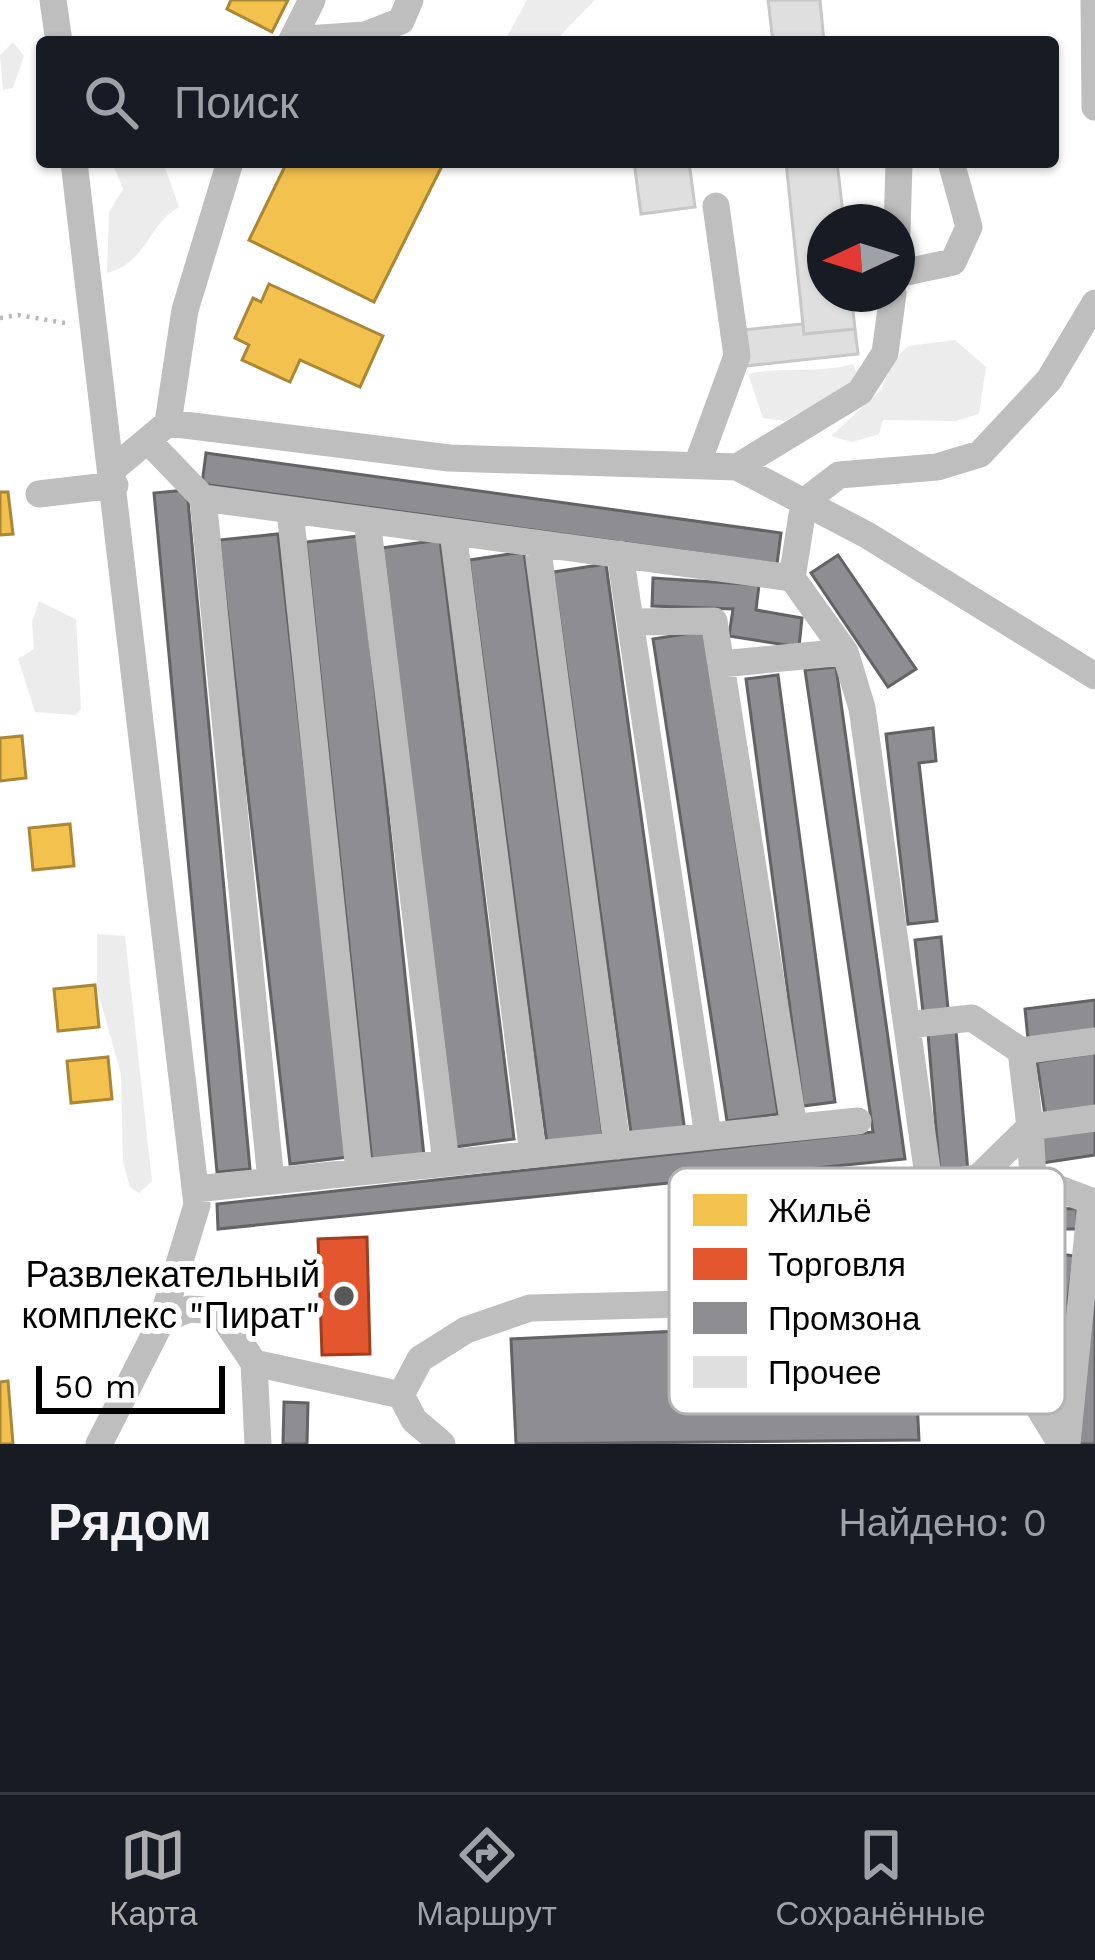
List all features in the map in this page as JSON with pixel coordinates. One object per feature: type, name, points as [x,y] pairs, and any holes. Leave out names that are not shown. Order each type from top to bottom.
[{"type":"street","points":[[53,0],[58,36]]},
{"type":"street","points":[[294,36],[312,0]]},
{"type":"street","points":[[353,36],[400,21],[410,0]]},
{"type":"street","points":[[1094,0],[1095,107]]},
{"type":"street","points":[[75,168],[197,1204],[162,1320],[99,1444]]},
{"type":"street","points":[[39,494],[114,477],[159,433],[185,310],[228,168]]},
{"type":"street","points":[[898,204],[899,168]]},
{"type":"street","points":[[915,270],[952,262],[969,227],[953,168]]},
{"type":"street","points":[[697,465],[737,356],[716,206]]},
{"type":"street","points":[[927,1168],[862,708],[845,652],[792,578],[804,502],[839,475],[937,467],[980,454],[1048,380],[1095,303]]},
{"type":"street","points":[[737,466],[860,392],[885,353],[891,312]]},
{"type":"street","points":[[159,433],[449,458],[737,466],[1095,676]]},
{"type":"street","points":[[159,433],[203,498],[271,1181]]},
{"type":"street","points":[[203,498],[792,578]]},
{"type":"street","points":[[290,510],[359,1172]]},
{"type":"street","points":[[367,520],[446,1163]]},
{"type":"street","points":[[453,532],[533,1154]]},
{"type":"street","points":[[537,543],[616,1146]]},
{"type":"street","points":[[620,554],[634,622],[707,1136]]},
{"type":"street","points":[[634,622],[715,621],[794,1127]]},
{"type":"street","points":[[721,664],[845,652]]},
{"type":"street","points":[[907,1025],[972,1018],[1021,1051],[1095,1041]]},
{"type":"street","points":[[1021,1051],[1032,1168]]},
{"type":"street","points":[[988,1168],[1030,1127],[1095,1118]]},
{"type":"street","points":[[195,1189],[858,1121]]},
{"type":"street","points":[[1064,1444],[1091,1201],[1065,1191]]},
{"type":"street","points":[[401,1395],[420,1359],[466,1330],[530,1308],[669,1304]]},
{"type":"street","points":[[162,1320],[189,1309],[219,1311],[254,1364],[258,1444]]},
{"type":"street","points":[[254,1364],[401,1395]]},
{"type":"street","points":[[401,1395],[414,1420],[442,1444]]},
{"type":"street","points":[[1045,1414],[1064,1444]]},
{"type":"path","points":[[0,318],[18,315],[73,324],[96,334]]},
{"type":"shaded area","points":[[527,0],[595,0],[560,36],[507,36]]},
{"type":"shaded area","points":[[13,42],[24,56],[13,88],[3,90],[0,55]]},
{"type":"shaded area","points":[[114,168],[165,168],[179,207],[131,261],[107,273],[109,212],[123,189]]},
{"type":"shaded area","points":[[955,340],[986,367],[979,414],[956,421],[883,420],[879,434],[852,442],[831,436],[882,389],[892,362],[908,346]]},
{"type":"shaded area","points":[[853,364],[859,379],[785,421],[763,418],[748,374],[827,369]]},
{"type":"shaded area","points":[[39,601],[76,619],[81,709],[76,715],[35,712],[18,659],[34,649],[32,622]]},
{"type":"shaded area","points":[[97,934],[125,936],[152,1181],[139,1193],[130,1187],[123,1162],[121,1074],[97,989]]},
{"type":"building: Жильё","points":[[231,0],[288,0],[272,32],[227,9]]},
{"type":"building: Жильё","points":[[284,168],[441,168],[374,302],[249,240]]},
{"type":"building: Жильё","points":[[269,284],[383,336],[360,387],[300,360],[290,382],[242,360],[249,345],[235,338],[253,298],[261,302]]},
{"type":"building: Жильё","points":[[0,492],[8,492],[13,534],[0,535]]},
{"type":"building: Жильё","points":[[22,736],[26,778],[0,781],[0,738]]},
{"type":"building: Жильё","points":[[70,824],[74,866],[33,870],[29,828]]},
{"type":"building: Жильё","points":[[95,985],[99,1027],[58,1031],[54,989]]},
{"type":"building: Жильё","points":[[108,1057],[112,1099],[71,1103],[67,1061]]},
{"type":"building: Жильё","points":[[8,1381],[13,1444],[0,1444],[0,1382]]},
{"type":"building: Торговля","name":"Развлекательный комплекс \"Пират\"","points":[[367,1237],[370,1354],[322,1355],[318,1239]]},
{"type":"building: Промзона","points":[[206,453],[781,533],[777,564],[202,484]]},
{"type":"building: Промзона","points":[[187,490],[250,1169],[217,1172],[154,493]]},
{"type":"building: Промзона","points":[[278,534],[349,1157],[290,1164],[219,540]]},
{"type":"building: Промзона","points":[[359,536],[424,1156],[372,1162],[306,542]]},
{"type":"building: Промзона","points":[[440,540],[514,1139],[455,1147],[381,548]]},
{"type":"building: Промзона","points":[[524,552],[603,1136],[547,1144],[469,560]]},
{"type":"building: Промзона","points":[[838,555],[916,669],[888,687],[811,573]]},
{"type":"building: Промзона","points":[[606,564],[685,1132],[632,1140],[553,572]]},
{"type":"building: Промзона","points":[[653,578],[759,585],[756,610],[802,618],[799,647],[729,636],[733,609],[652,606]]},
{"type":"building: Промзона","points":[[704,631],[778,1114],[727,1121],[653,639]]},
{"type":"building: Промзона","points":[[836,667],[905,1159],[817,1168],[669,1168],[669,1183],[218,1229],[217,1204],[873,1132],[805,670]]},
{"type":"building: Промзона","points":[[778,675],[835,1102],[803,1106],[746,679]]},
{"type":"building: Промзона","points":[[933,728],[936,761],[919,763],[937,921],[908,924],[886,734]]},
{"type":"building: Промзона","points":[[941,937],[948,1009],[923,1012],[915,940]]},
{"type":"building: Промзона","points":[[1095,1000],[1095,1031],[1028,1039],[1025,1009]]},
{"type":"building: Промзона","points":[[956,1031],[968,1168],[939,1168],[928,1034]]},
{"type":"building: Промзона","points":[[1095,1053],[1095,1107],[1045,1115],[1037,1062]]},
{"type":"building: Промзона","points":[[1095,1127],[1095,1155],[1042,1163],[1038,1135]]},
{"type":"building: Промзона","points":[[1065,1209],[1077,1209],[1077,1229],[1065,1229]]},
{"type":"building: Промзона","points":[[1065,1255],[1074,1256],[1065,1320]]},
{"type":"building: Промзона","points":[[1095,1273],[1095,1444],[1076,1444]]},
{"type":"building: Промзона","points":[[669,1332],[669,1414],[918,1414],[919,1440],[516,1444],[511,1339]]},
{"type":"building: Промзона","points":[[284,1402],[308,1403],[307,1444],[283,1444]]},
{"type":"building: Прочее","points":[[768,0],[820,0],[823,36],[772,36]]},
{"type":"building: Прочее","points":[[635,168],[690,168],[695,207],[641,214]]},
{"type":"building: Прочее","points":[[787,168],[838,168],[842,204],[807,204],[807,312],[853,312],[855,329],[804,334]]},
{"type":"building: Прочее","points":[[803,324],[804,334],[855,329],[858,354],[746,366],[742,330]]},
{"type":"place","name":"Развлекательный комплекс \"Пират\"","points":[[344,1296]]}]
